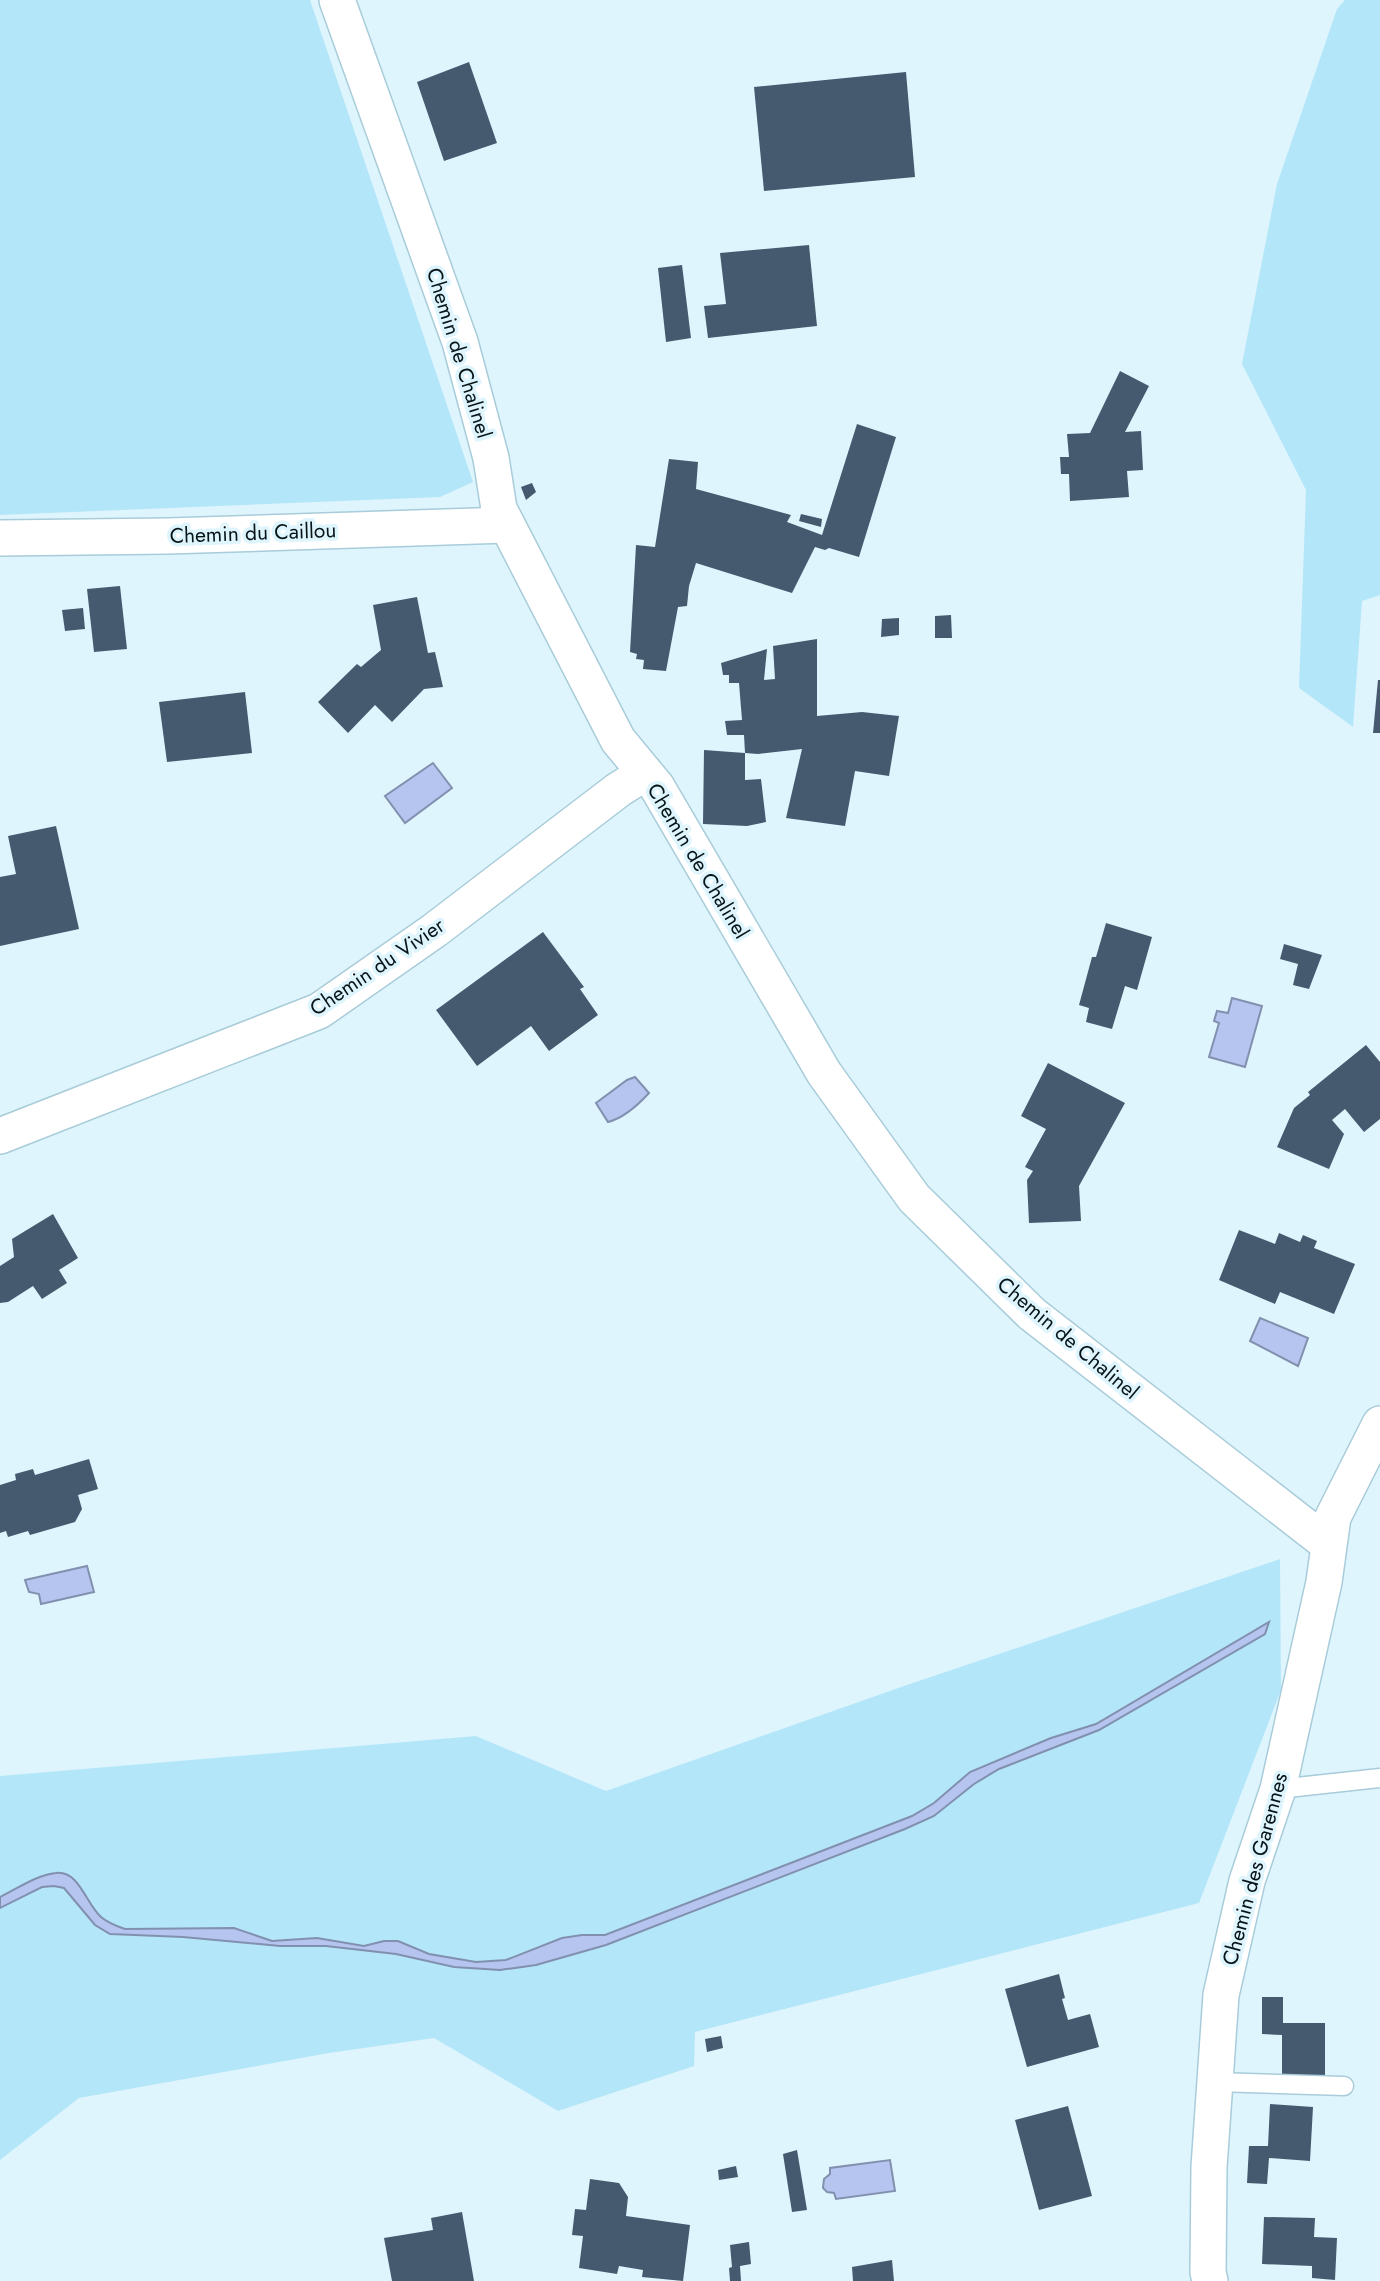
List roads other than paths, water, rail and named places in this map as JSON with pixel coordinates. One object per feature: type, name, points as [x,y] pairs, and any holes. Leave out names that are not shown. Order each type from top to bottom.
[{"type":"street","name":"Chemin de Chalinel","points":[[337,0],[460,342],[491,458],[499,509],[618,740],[657,787],[824,1073],[914,1198],[1032,1314],[1328,1544]]},
{"type":"street","name":"Chemin du Caillou","points":[[0,538],[507,525]]},
{"type":"street","name":"Chemin du Vivier","points":[[0,1136],[319,1011],[402,954],[618,790],[645,773]]},
{"type":"street","name":"Chemin des Garennes","points":[[1210,2281],[1209,2167],[1221,1995],[1247,1881],[1278,1789],[1324,1582],[1334,1517],[1380,1424]]},
{"type":"lane","points":[[1278,1789],[1380,1778]]},
{"type":"lane","points":[[1214,2082],[1344,2087]]}]
